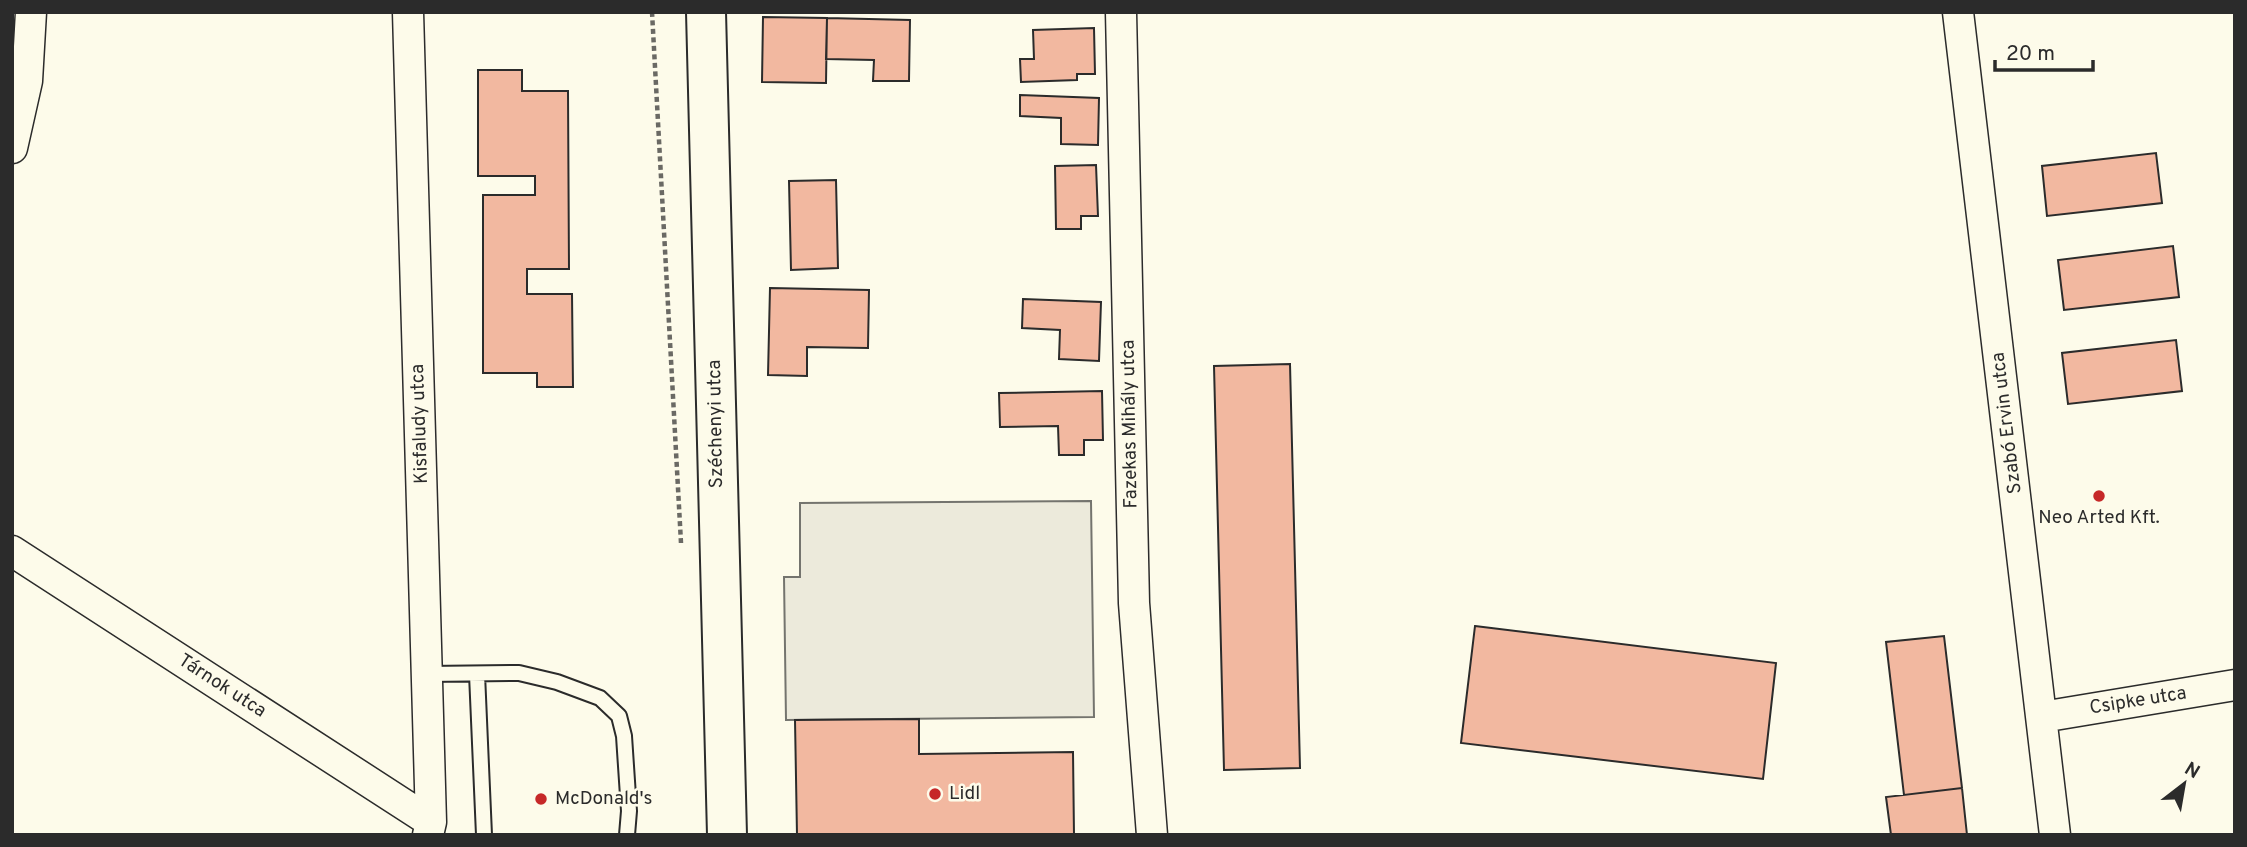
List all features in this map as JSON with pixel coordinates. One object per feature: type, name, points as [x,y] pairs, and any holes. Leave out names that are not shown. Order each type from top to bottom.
[{"type":"main road","name":"Széchenyi utca","points":[[706,12],[727,835]]},
{"type":"street","points":[[12,148],[27,81],[31,12]]},
{"type":"street","name":"Kisfaludy utca","points":[[408,12],[430,828]]},
{"type":"street","name":"Fazekas Mihály utca","points":[[1121,12],[1134,603],[1153,835]]},
{"type":"street","name":"Szabó Ervin utca","points":[[1958,12],[2055,835]]},
{"type":"street","name":"Tárnok utca","points":[[12,551],[430,828]]},
{"type":"street","name":"Csipke utca","points":[[2042,717],[2235,685]]},
{"type":"lane","points":[[427,674],[519,673],[557,682],[600,698],[620,716],[624,736],[629,811],[626,835]]},
{"type":"lane","points":[[477,674],[484,835]]},
{"type":"path","points":[[653,12],[681,556]]},
{"type":"shaded area","points":[[1091,501],[1094,717],[786,720],[784,577],[800,577],[800,503]]},
{"type":"building","points":[[763,17],[827,18],[826,83],[762,82]]},
{"type":"building","points":[[827,18],[910,20],[909,81],[873,81],[874,60],[826,59]]},
{"type":"building","points":[[1094,28],[1095,74],[1077,74],[1077,80],[1021,82],[1020,59],[1034,59],[1033,30]]},
{"type":"building","points":[[478,70],[522,70],[522,91],[568,91],[569,269],[527,269],[527,294],[572,294],[573,387],[537,387],[537,373],[483,373],[483,195],[535,195],[535,176],[478,176]]},
{"type":"building","points":[[1020,95],[1099,98],[1098,145],[1061,144],[1061,118],[1020,116]]},
{"type":"building","points":[[2156,153],[2162,203],[2047,216],[2042,166]]},
{"type":"building","points":[[1096,165],[1098,216],[1081,216],[1081,229],[1056,229],[1055,166]]},
{"type":"building","points":[[836,180],[838,268],[791,270],[789,181]]},
{"type":"building","points":[[2173,246],[2179,297],[2064,310],[2058,260]]},
{"type":"building","points":[[770,288],[869,290],[868,348],[807,347],[807,376],[768,375]]},
{"type":"building","points":[[1023,299],[1101,302],[1099,361],[1059,359],[1060,330],[1022,328]]},
{"type":"building","points":[[2176,340],[2182,391],[2068,404],[2062,353]]},
{"type":"building","points":[[1290,364],[1300,768],[1224,770],[1214,366]]},
{"type":"building","points":[[1102,391],[1103,440],[1084,440],[1084,455],[1059,455],[1058,426],[1000,427],[999,393]]},
{"type":"building","points":[[1475,626],[1776,663],[1763,779],[1461,743]]},
{"type":"building","points":[[1944,636],[1962,788],[1904,795],[1886,642]]},
{"type":"building","name":"Lidl","points":[[919,719],[919,754],[1073,752],[1074,835],[797,835],[795,720]]},
{"type":"building","points":[[1962,788],[1967,835],[1891,835],[1886,797]]},
{"type":"place","name":"Neo Arted Kft.","points":[[2099,496]]},
{"type":"place","name":"Lidl","points":[[935,794]]},
{"type":"place","name":"McDonald's","points":[[541,799]]}]
